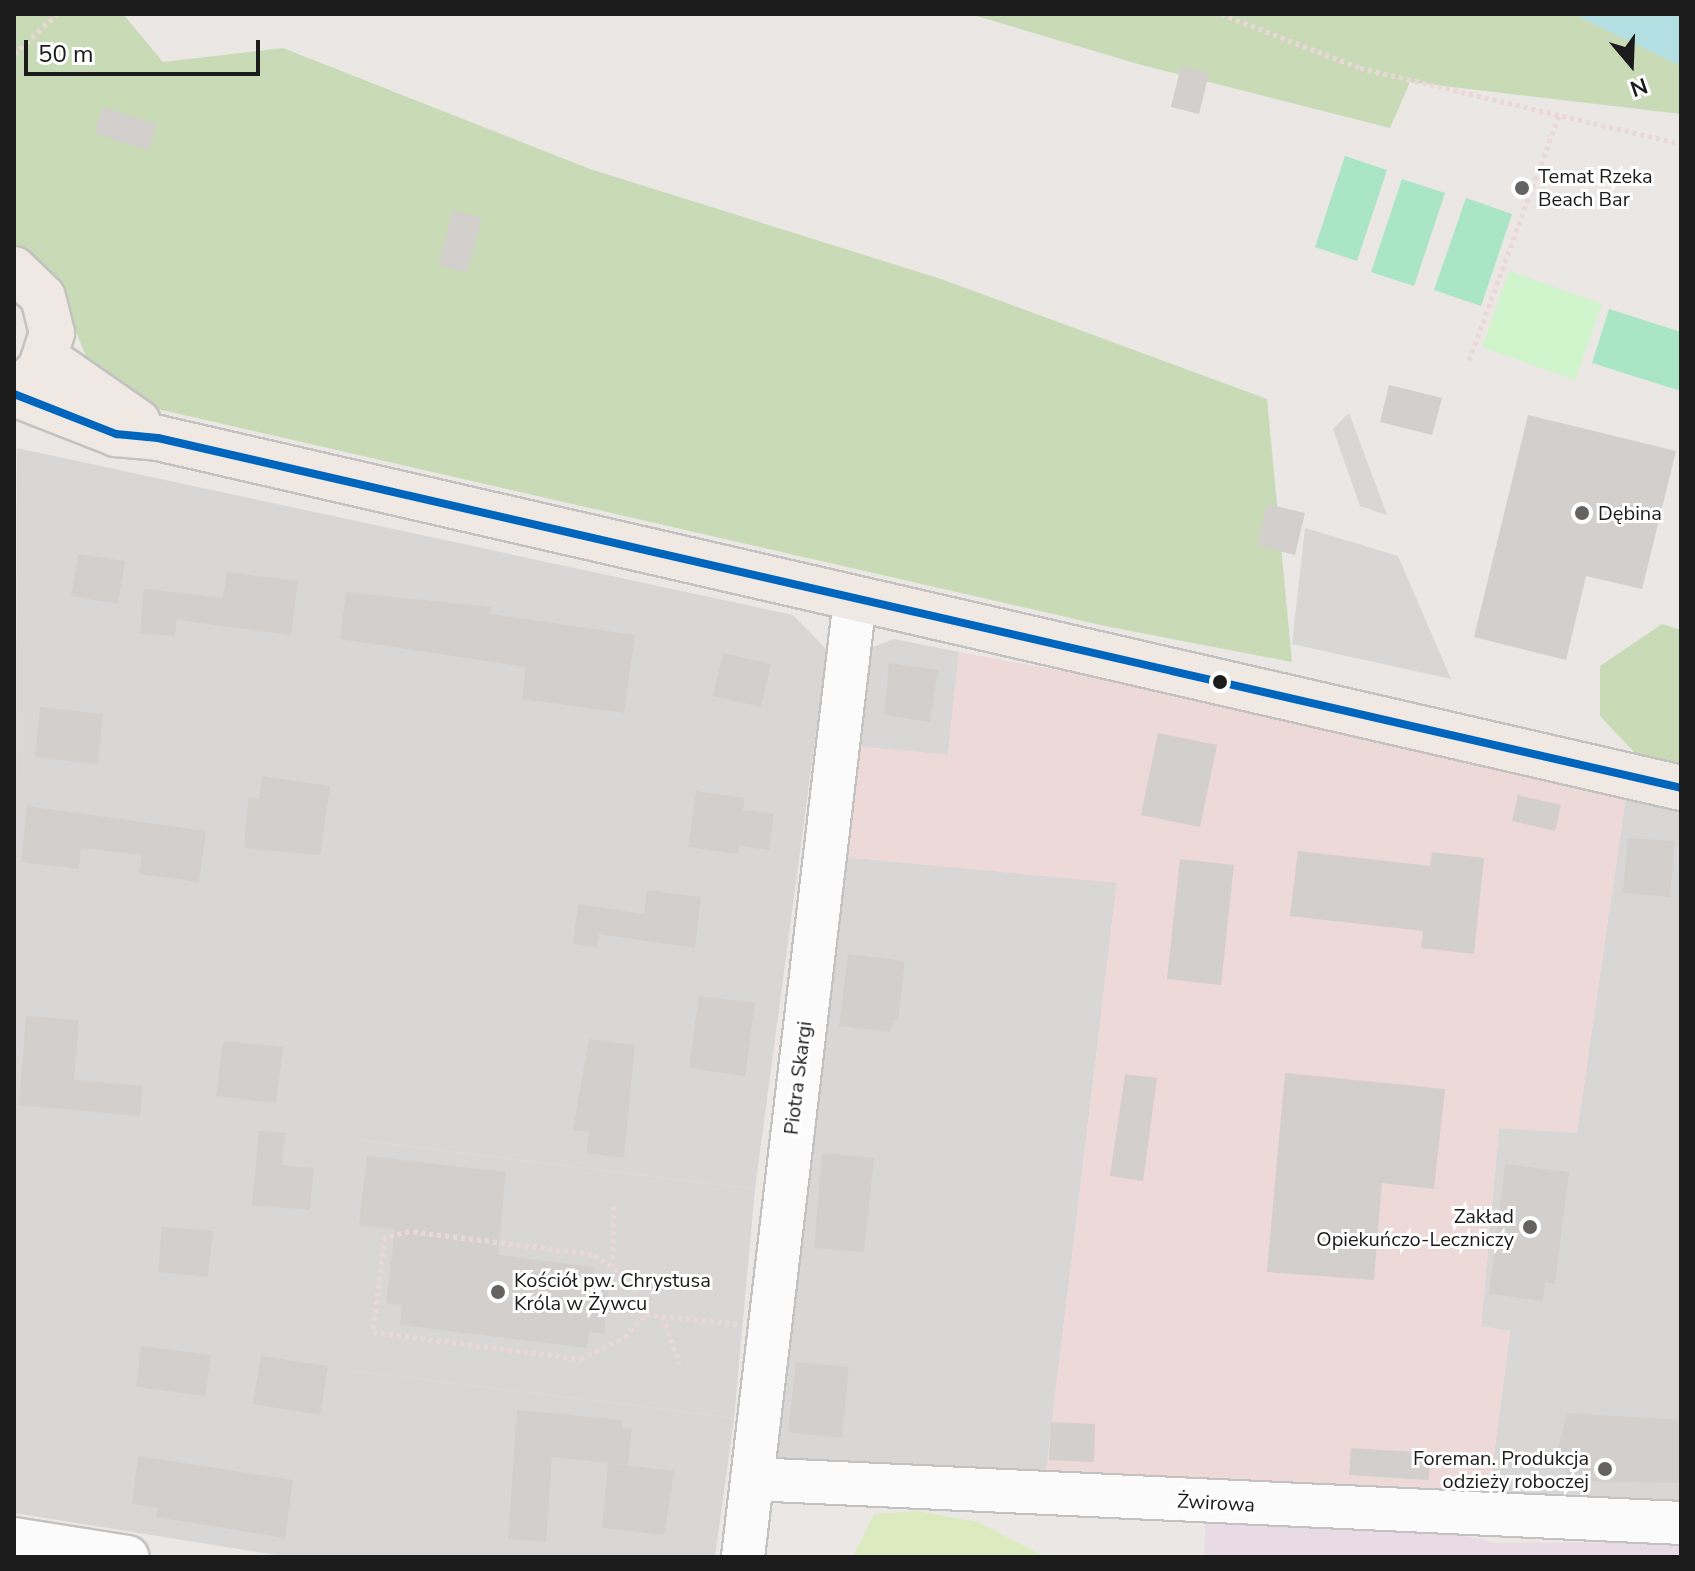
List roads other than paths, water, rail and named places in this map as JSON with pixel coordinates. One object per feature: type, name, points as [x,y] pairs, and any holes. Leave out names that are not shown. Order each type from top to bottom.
[{"type":"main road","points":[[14,269],[35,285],[48,308],[52,333],[46,358],[36,376],[14,394],[116,434],[158,438],[1681,788]]},
{"type":"main road","points":[[46,358],[158,438]]},
{"type":"street","name":"Piotra Skargi","points":[[743,1557],[855,599]]},
{"type":"street","name":"Żwirowa","points":[[752,1479],[1681,1523]]},
{"type":"street","points":[[14,1539],[128,1557]]},
{"type":"water","points":[[1574,14],[1681,14],[1681,66],[1608,31]]},
{"type":"place","name":"Temat Rzeka Beach Bar","points":[[1522,188]]},
{"type":"place","name":"Dębina","points":[[1582,513]]},
{"type":"place","name":"Zakład Opiekuńczo-Leczniczy","points":[[1530,1227]]},
{"type":"place","name":"Kościół pw. Chrystusa Króla w Żywcu","points":[[498,1292]]},
{"type":"place","name":"Foreman. Produkcja odzieży roboczej","points":[[1605,1469]]}]
